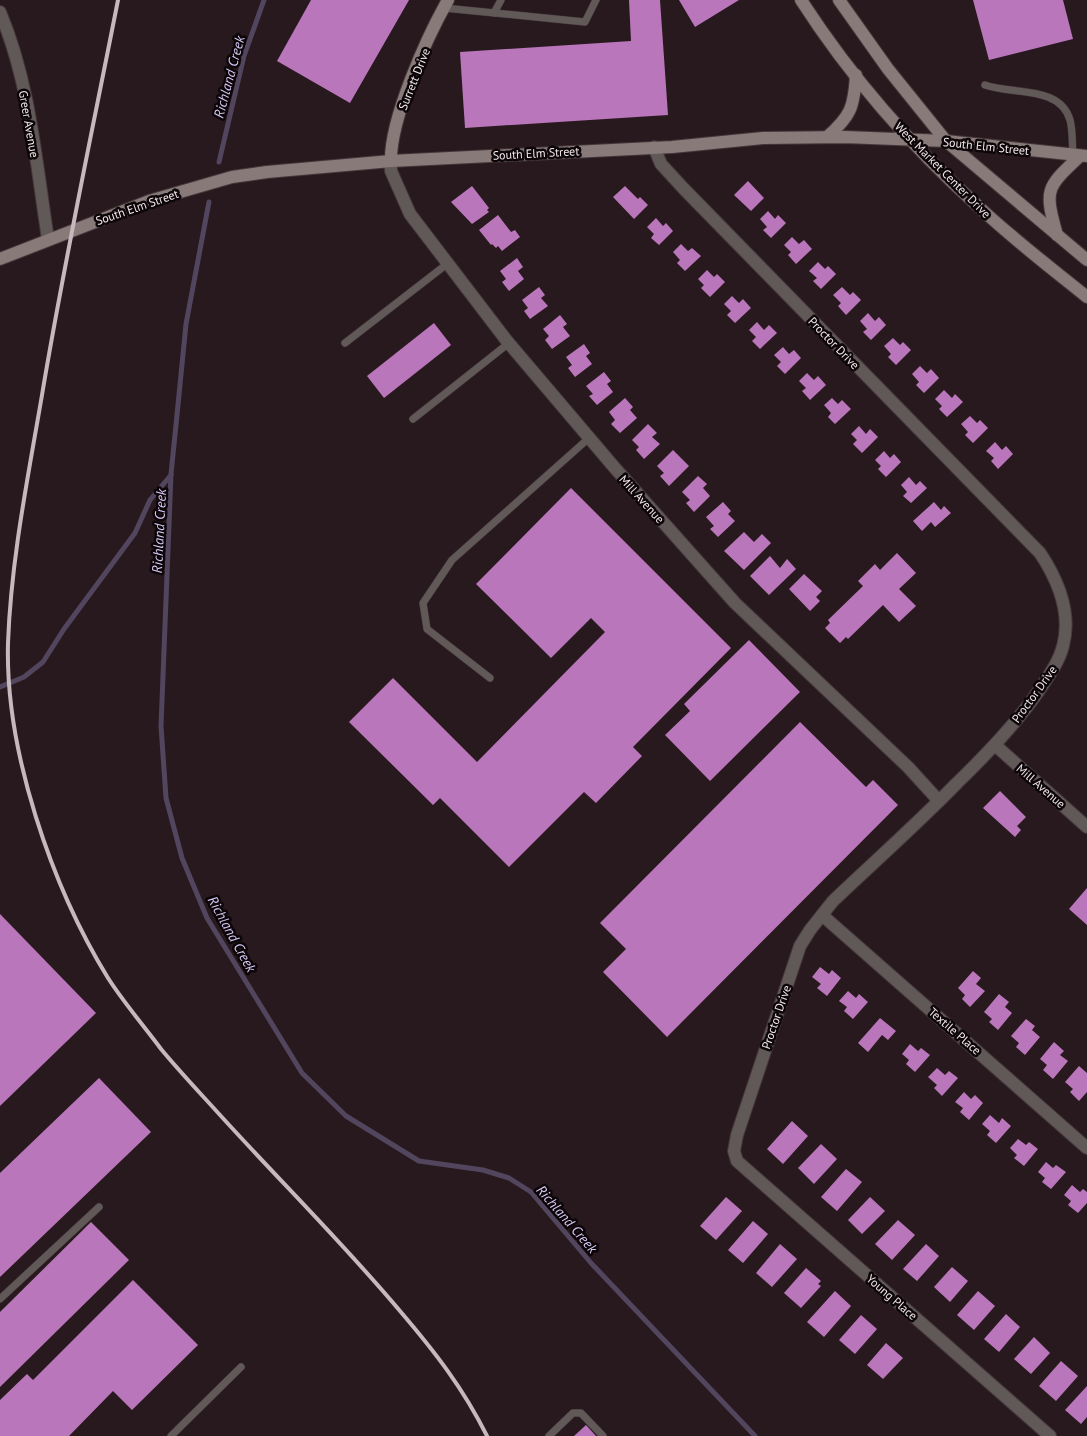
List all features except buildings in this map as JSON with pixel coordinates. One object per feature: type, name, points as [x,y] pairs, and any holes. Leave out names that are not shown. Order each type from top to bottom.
[{"type":"street","name":"West Market Center Drive","points":[[801,0],[826,38],[910,140],[978,207],[1087,297]]},
{"type":"street","name":"West Market Center Drive","points":[[839,0],[888,69],[946,142],[1087,260]]},
{"type":"street","name":"Surrett Drive","points":[[391,161],[390,146],[407,91],[446,4]]},
{"type":"street","name":"Greer Avenue","points":[[0,12],[11,38],[28,107],[48,239]]},
{"type":"street","points":[[827,137],[848,116],[854,102],[856,76]]},
{"type":"street","name":"South Elm Street","points":[[0,259],[148,201],[232,177],[391,161],[654,147],[763,138],[827,137],[946,142],[1080,156]]},
{"type":"street","name":"Proctor Drive","points":[[654,147],[661,164],[684,189],[1040,553],[1051,569],[1062,594],[1066,626],[1063,646],[1056,664],[1031,702],[995,745],[833,901],[800,946],[737,1135],[734,1152],[736,1158]]},
{"type":"street","points":[[1057,234],[1048,204],[1051,189],[1059,176],[1080,156]]},
{"type":"street","name":"Mill Avenue","points":[[391,161],[391,172],[407,208],[446,264],[589,438],[735,603],[908,767],[939,801]]},
{"type":"street","name":"Mill Avenue","points":[[995,745],[1087,827]]},
{"type":"street","name":"Textile Place","points":[[822,915],[1087,1148]]},
{"type":"street","name":"Young Place","points":[[736,1158],[1050,1436]]},
{"type":"lane","points":[[494,13],[501,0]]},
{"type":"lane","points":[[446,4],[494,13],[585,22],[596,0]]},
{"type":"lane","points":[[985,85],[1001,90],[1042,96],[1059,103],[1066,110],[1080,156]]},
{"type":"lane","points":[[344,343],[446,264]]},
{"type":"lane","points":[[413,419],[509,343]]},
{"type":"lane","points":[[490,678],[427,628],[423,603],[452,560],[589,438]]},
{"type":"lane","points":[[0,1299],[99,1207]]},
{"type":"lane","points":[[171,1436],[241,1367]]},
{"type":"lane","points":[[549,1436],[573,1412],[581,1413],[603,1436]]},
{"type":"waterway","name":"Richland Creek","points":[[219,162],[244,56],[264,0]]},
{"type":"waterway","name":"Richland Creek","points":[[209,202],[186,324],[171,474],[161,726],[166,798],[182,858],[207,918],[302,1073],[346,1116],[419,1161],[483,1170],[509,1178],[531,1192],[591,1263],[755,1436]]},
{"type":"waterway","points":[[0,687],[24,677],[43,662],[64,629],[135,533],[150,500],[171,475]]},
{"type":"railway","points":[[118,0],[59,296],[16,550],[8,643],[9,685],[14,728],[24,772],[36,817],[68,902],[114,987],[161,1049],[356,1261],[413,1326],[458,1386],[487,1436]]}]
